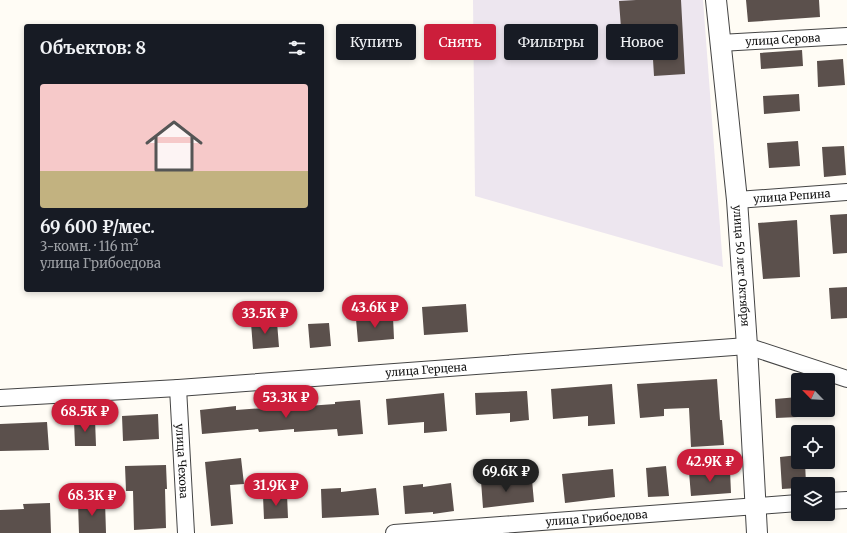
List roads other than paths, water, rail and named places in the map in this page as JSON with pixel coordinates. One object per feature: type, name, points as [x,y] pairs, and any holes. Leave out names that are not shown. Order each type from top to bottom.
[{"type":"street","name":"улица 50 лет Октября","points":[[716,0],[737,200],[747,346],[757,533]]},
{"type":"street","name":"улица Серова","points":[[720,43],[847,36]]},
{"type":"street","name":"улица Репина","points":[[737,200],[847,192]]},
{"type":"street","name":"улица Герцена","points":[[0,398],[178,388],[747,346],[847,379]]},
{"type":"street","name":"улица Чехова","points":[[178,388],[186,533]]},
{"type":"street","points":[[835,501],[847,500]]},
{"type":"street","name":"улица Грибоедова","points":[[394,533],[791,503]]}]
